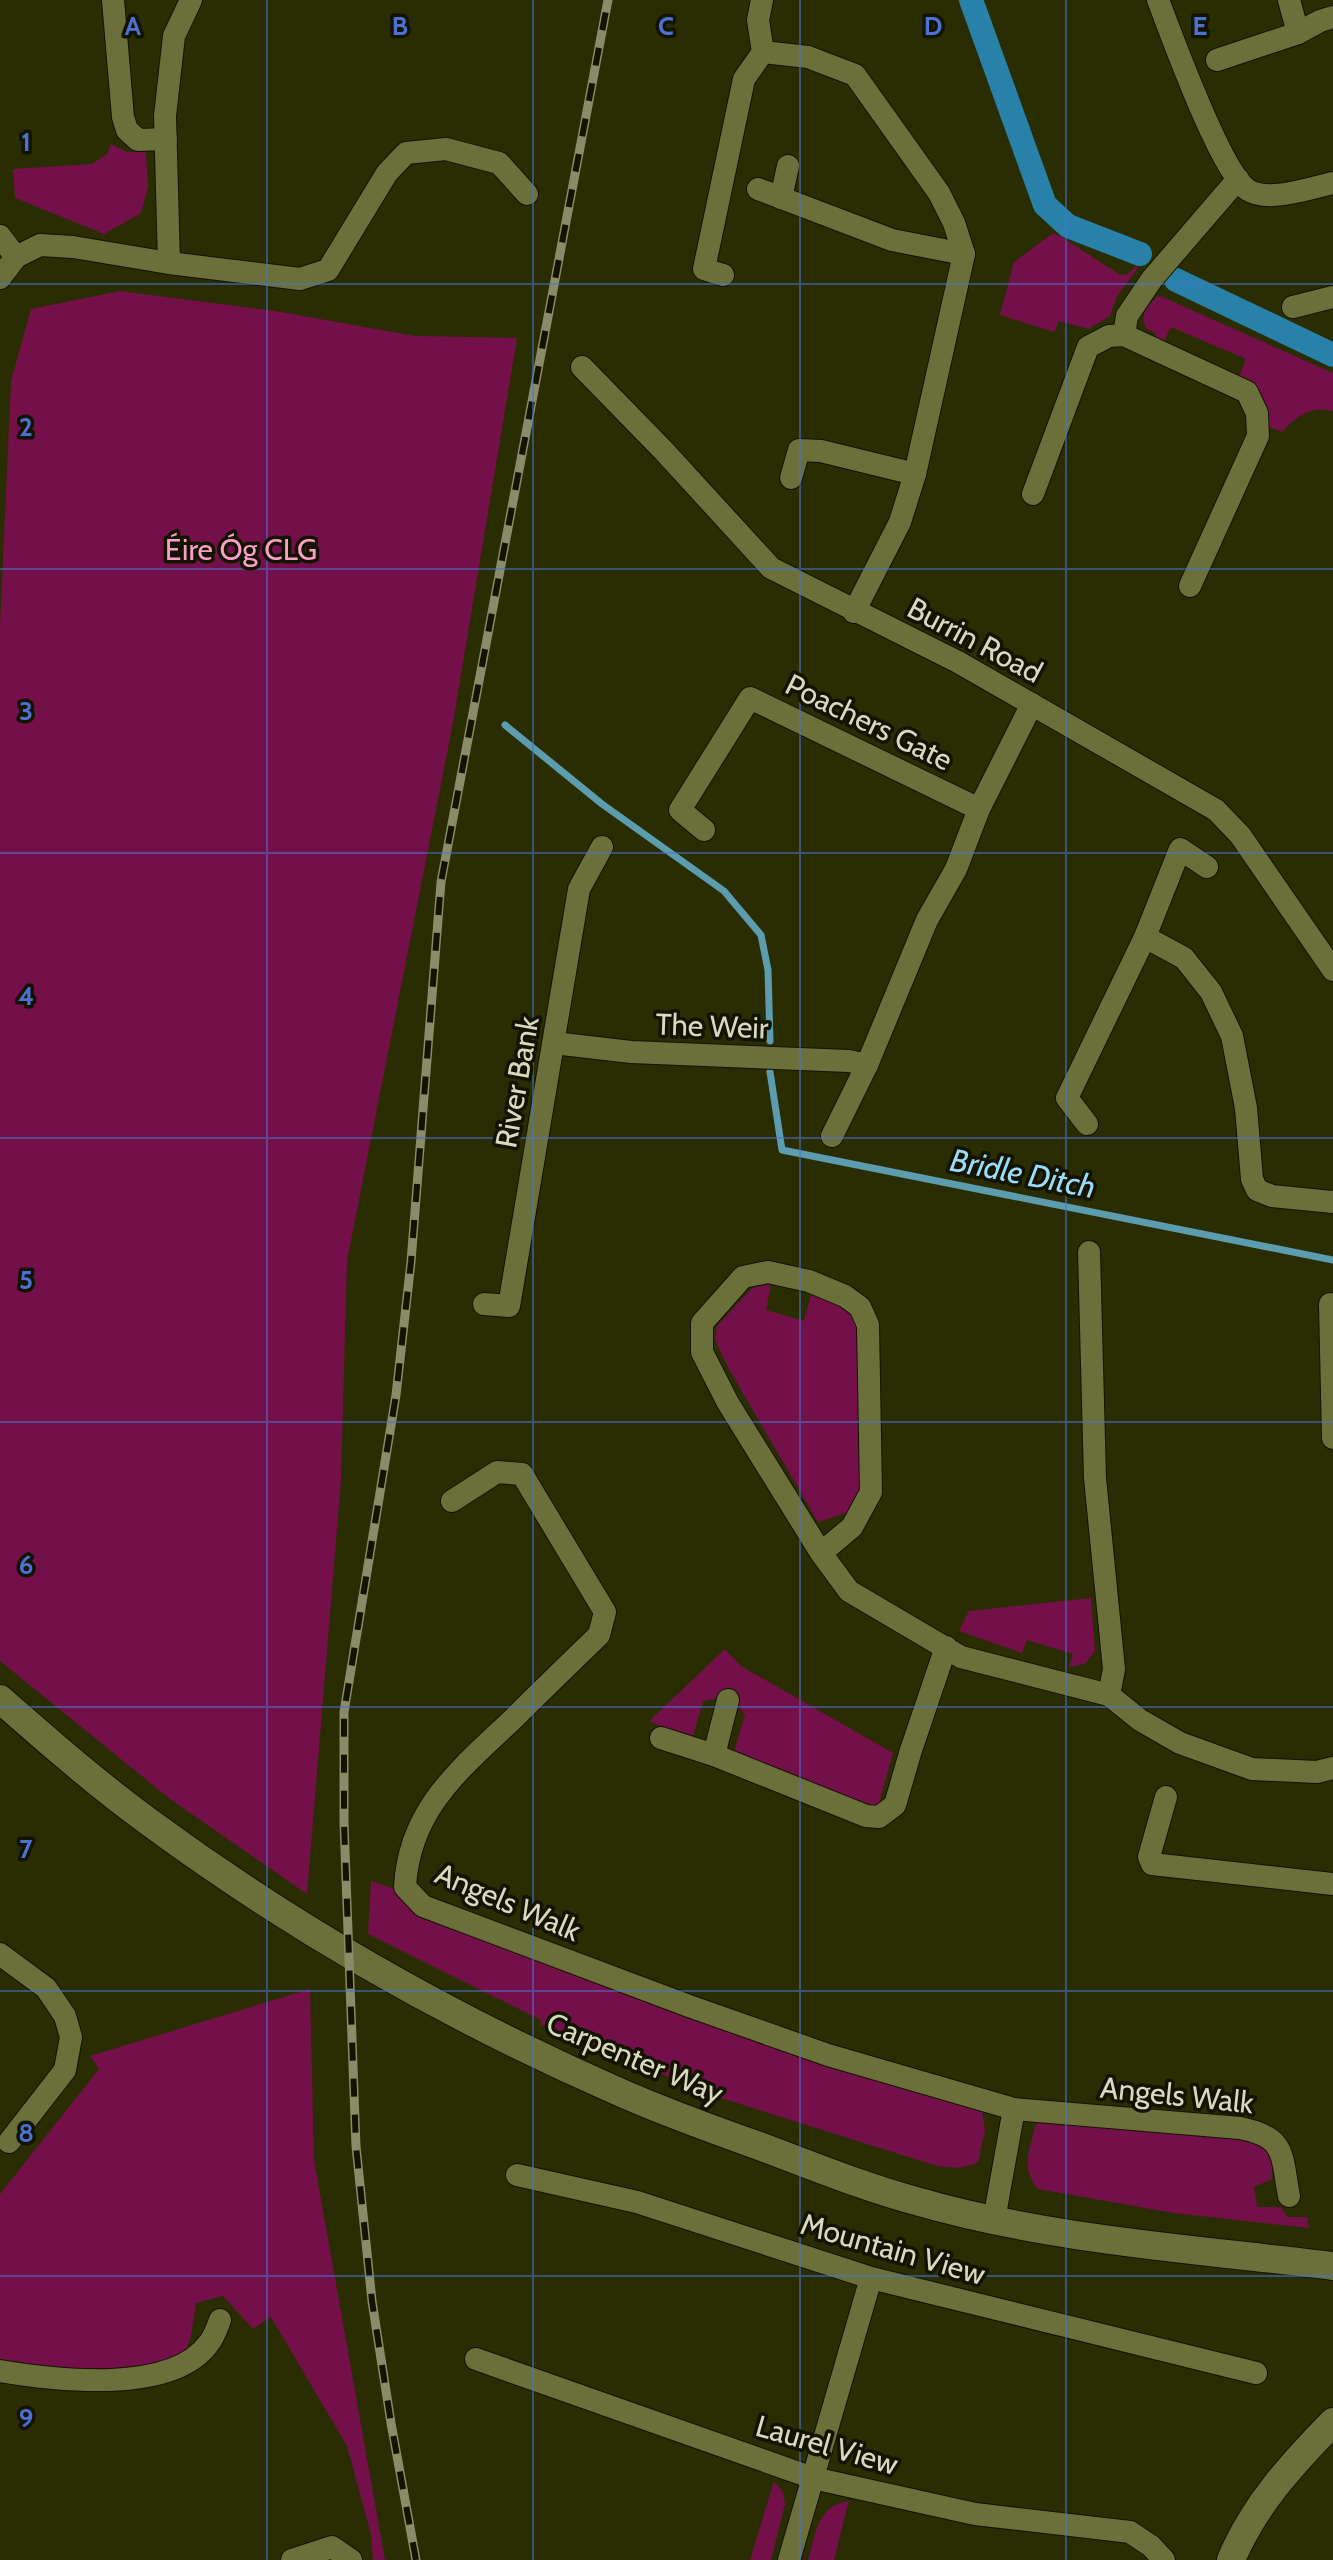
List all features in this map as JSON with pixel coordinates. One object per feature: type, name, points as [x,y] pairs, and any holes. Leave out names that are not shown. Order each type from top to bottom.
[{"type":"street","points":[[113,0],[123,117],[127,130],[138,140],[166,139]]},
{"type":"street","points":[[169,263],[165,116],[174,36],[191,0]]},
{"type":"street","points":[[723,275],[704,269],[744,79],[763,52],[758,20],[762,0]]},
{"type":"street","points":[[1158,0],[1217,145],[1249,191],[1273,196],[1333,183]]},
{"type":"street","points":[[1289,0],[1298,33]]},
{"type":"street","points":[[1217,60],[1298,33],[1333,17]]},
{"type":"street","points":[[763,52],[808,57],[855,75],[939,193],[954,223],[964,254],[915,474],[900,522],[854,612]]},
{"type":"street","points":[[0,278],[16,257],[40,245],[300,279],[328,270],[387,173],[406,153],[446,149],[499,163],[527,194]]},
{"type":"street","points":[[781,198],[788,166]]},
{"type":"street","points":[[1124,335],[1127,316],[1152,279],[1238,179]]},
{"type":"street","points":[[758,189],[892,240],[964,254]]},
{"type":"street","points":[[0,236],[16,257]]},
{"type":"street","points":[[1293,307],[1333,297]]},
{"type":"street","points":[[1033,494],[1088,347],[1109,336],[1124,335],[1247,392],[1257,413],[1258,436],[1190,586]]},
{"type":"street","name":"Burrin Road","points":[[582,367],[771,568],[958,662],[1216,810],[1240,835],[1333,970]]},
{"type":"street","points":[[791,478],[799,450],[821,451],[915,474]]},
{"type":"street","name":"Poachers Gate","points":[[704,830],[680,810],[750,698],[979,809]]},
{"type":"street","points":[[832,1136],[867,1065],[927,920],[956,869],[979,809],[1032,704]]},
{"type":"street","name":"River Bank","points":[[484,1304],[509,1306],[579,889],[602,847]]},
{"type":"street","points":[[1087,1124],[1067,1098],[1145,937],[1180,849],[1207,867]]},
{"type":"street","points":[[1145,937],[1184,958],[1211,992],[1232,1036],[1246,1108],[1252,1179],[1257,1190],[1272,1196],[1333,1202]]},
{"type":"street","name":"The Weir","points":[[554,1043],[631,1052],[849,1061],[867,1065]]},
{"type":"street","points":[[1089,1252],[1095,1478],[1114,1669],[1109,1695]]},
{"type":"street","points":[[821,1553],[852,1527],[871,1492],[868,1325],[860,1307],[845,1296],[809,1281],[768,1272],[743,1277],[702,1323],[702,1352],[728,1403],[821,1553],[849,1591],[961,1657],[1109,1695],[1140,1720],[1180,1743],[1252,1769],[1317,1772],[1333,1768]]},
{"type":"street","points":[[1330,1304],[1333,1438]]},
{"type":"street","name":"Angels Walk","points":[[452,1501],[497,1472],[522,1474],[605,1612],[599,1635],[447,1782],[422,1821],[406,1860],[405,1887],[423,1906],[828,2055],[1014,2109],[1240,2128],[1262,2133],[1274,2140],[1280,2153],[1289,2196]]},
{"type":"street","points":[[661,1738],[714,1755],[866,1816],[879,1817],[895,1805],[946,1647]]},
{"type":"street","name":"Carpenter Way","points":[[0,1699],[71,1761],[222,1873],[347,1951],[499,2035],[618,2092],[738,2139],[915,2201],[994,2220],[1092,2237],[1333,2266]]},
{"type":"street","points":[[714,1755],[728,1700]]},
{"type":"street","points":[[1166,1797],[1149,1857],[1152,1864],[1333,1884]]},
{"type":"street","points":[[0,1954],[46,1988],[65,2016],[71,2037],[65,2070],[9,2142]]},
{"type":"street","points":[[994,2220],[1014,2109]]},
{"type":"street","name":"Mountain View","points":[[517,2175],[637,2202],[871,2278],[1256,2373]]},
{"type":"street","points":[[789,2560],[871,2278]]},
{"type":"street","points":[[0,2371],[83,2381],[165,2373],[209,2344],[220,2320]]},
{"type":"street","name":"Laurel View","points":[[476,2359],[813,2478],[975,2514],[1130,2532],[1151,2546],[1164,2560]]},
{"type":"street","points":[[1231,2560],[1258,2507],[1294,2462],[1333,2422]]},
{"type":"street","points":[[292,2560],[332,2547],[351,2560]]},
{"type":"green space","points":[[111,144],[127,152],[146,152],[148,186],[141,213],[104,234],[15,198],[13,169],[92,164],[107,154]]},
{"type":"green space","points":[[1053,233],[1120,275],[1128,274],[1136,266],[1138,268],[1117,296],[1110,316],[1088,329],[1059,321],[1054,332],[1000,315],[1014,262]]},
{"type":"green space","name":"Éire Óg CLG","points":[[120,291],[275,311],[415,336],[517,338],[453,723],[347,1261],[341,1480],[307,1894],[170,1799],[0,1661],[0,626],[11,381],[31,309]]},
{"type":"green space","points":[[1158,295],[1333,373],[1333,411],[1311,411],[1282,432],[1267,426],[1256,388],[1239,376],[1246,359],[1171,327],[1163,343],[1154,338],[1156,333],[1147,329],[1143,319],[1145,310]]},
{"type":"green space","points":[[771,1284],[766,1310],[804,1321],[811,1295],[853,1308],[860,1320],[864,1494],[849,1512],[818,1522],[715,1340],[717,1326],[752,1288]]},
{"type":"green space","points":[[1091,1598],[1095,1651],[1085,1664],[1069,1667],[1073,1654],[1027,1640],[1022,1653],[959,1631],[969,1611]]},
{"type":"green space","points":[[725,1649],[741,1666],[893,1753],[878,1806],[858,1802],[739,1759],[734,1751],[745,1715],[731,1696],[703,1701],[692,1740],[649,1721]]},
{"type":"green space","points":[[371,1881],[395,1889],[436,1920],[821,2065],[982,2109],[985,2131],[978,2162],[958,2167],[937,2166],[721,2098],[540,2024],[541,2020],[368,1934]]},
{"type":"green space","points":[[310,1989],[314,2160],[385,2560],[373,2560],[371,2535],[347,2446],[271,2317],[253,2329],[223,2296],[196,2303],[191,2336],[184,2355],[169,2362],[81,2372],[0,2362],[0,2194],[99,2069],[90,2056]]},
{"type":"green space","points":[[1041,2121],[1250,2139],[1267,2149],[1272,2162],[1272,2179],[1254,2187],[1257,2207],[1281,2207],[1287,2217],[1307,2217],[1309,2228],[1174,2213],[1038,2189],[1029,2173],[1028,2157],[1036,2124]]},
{"type":"green space","points":[[774,2481],[783,2492],[785,2504],[771,2560],[750,2560]]},
{"type":"green space","points":[[849,2501],[834,2560],[808,2560],[824,2515],[830,2508]]},
{"type":"waterway","points":[[971,0],[1045,205],[1068,226],[1140,254]]},
{"type":"waterway","points":[[1176,280],[1333,355]]},
{"type":"waterway","name":"Bridle Ditch","points":[[505,725],[602,804],[724,891],[761,935],[768,970],[770,1041]]},
{"type":"waterway","name":"Bridle Ditch","points":[[770,1072],[782,1150],[1333,1260]]},
{"type":"railway","points":[[416,2560],[372,2301],[356,2146],[344,1823],[344,1712],[396,1395],[411,1262],[441,882],[608,0]]}]
